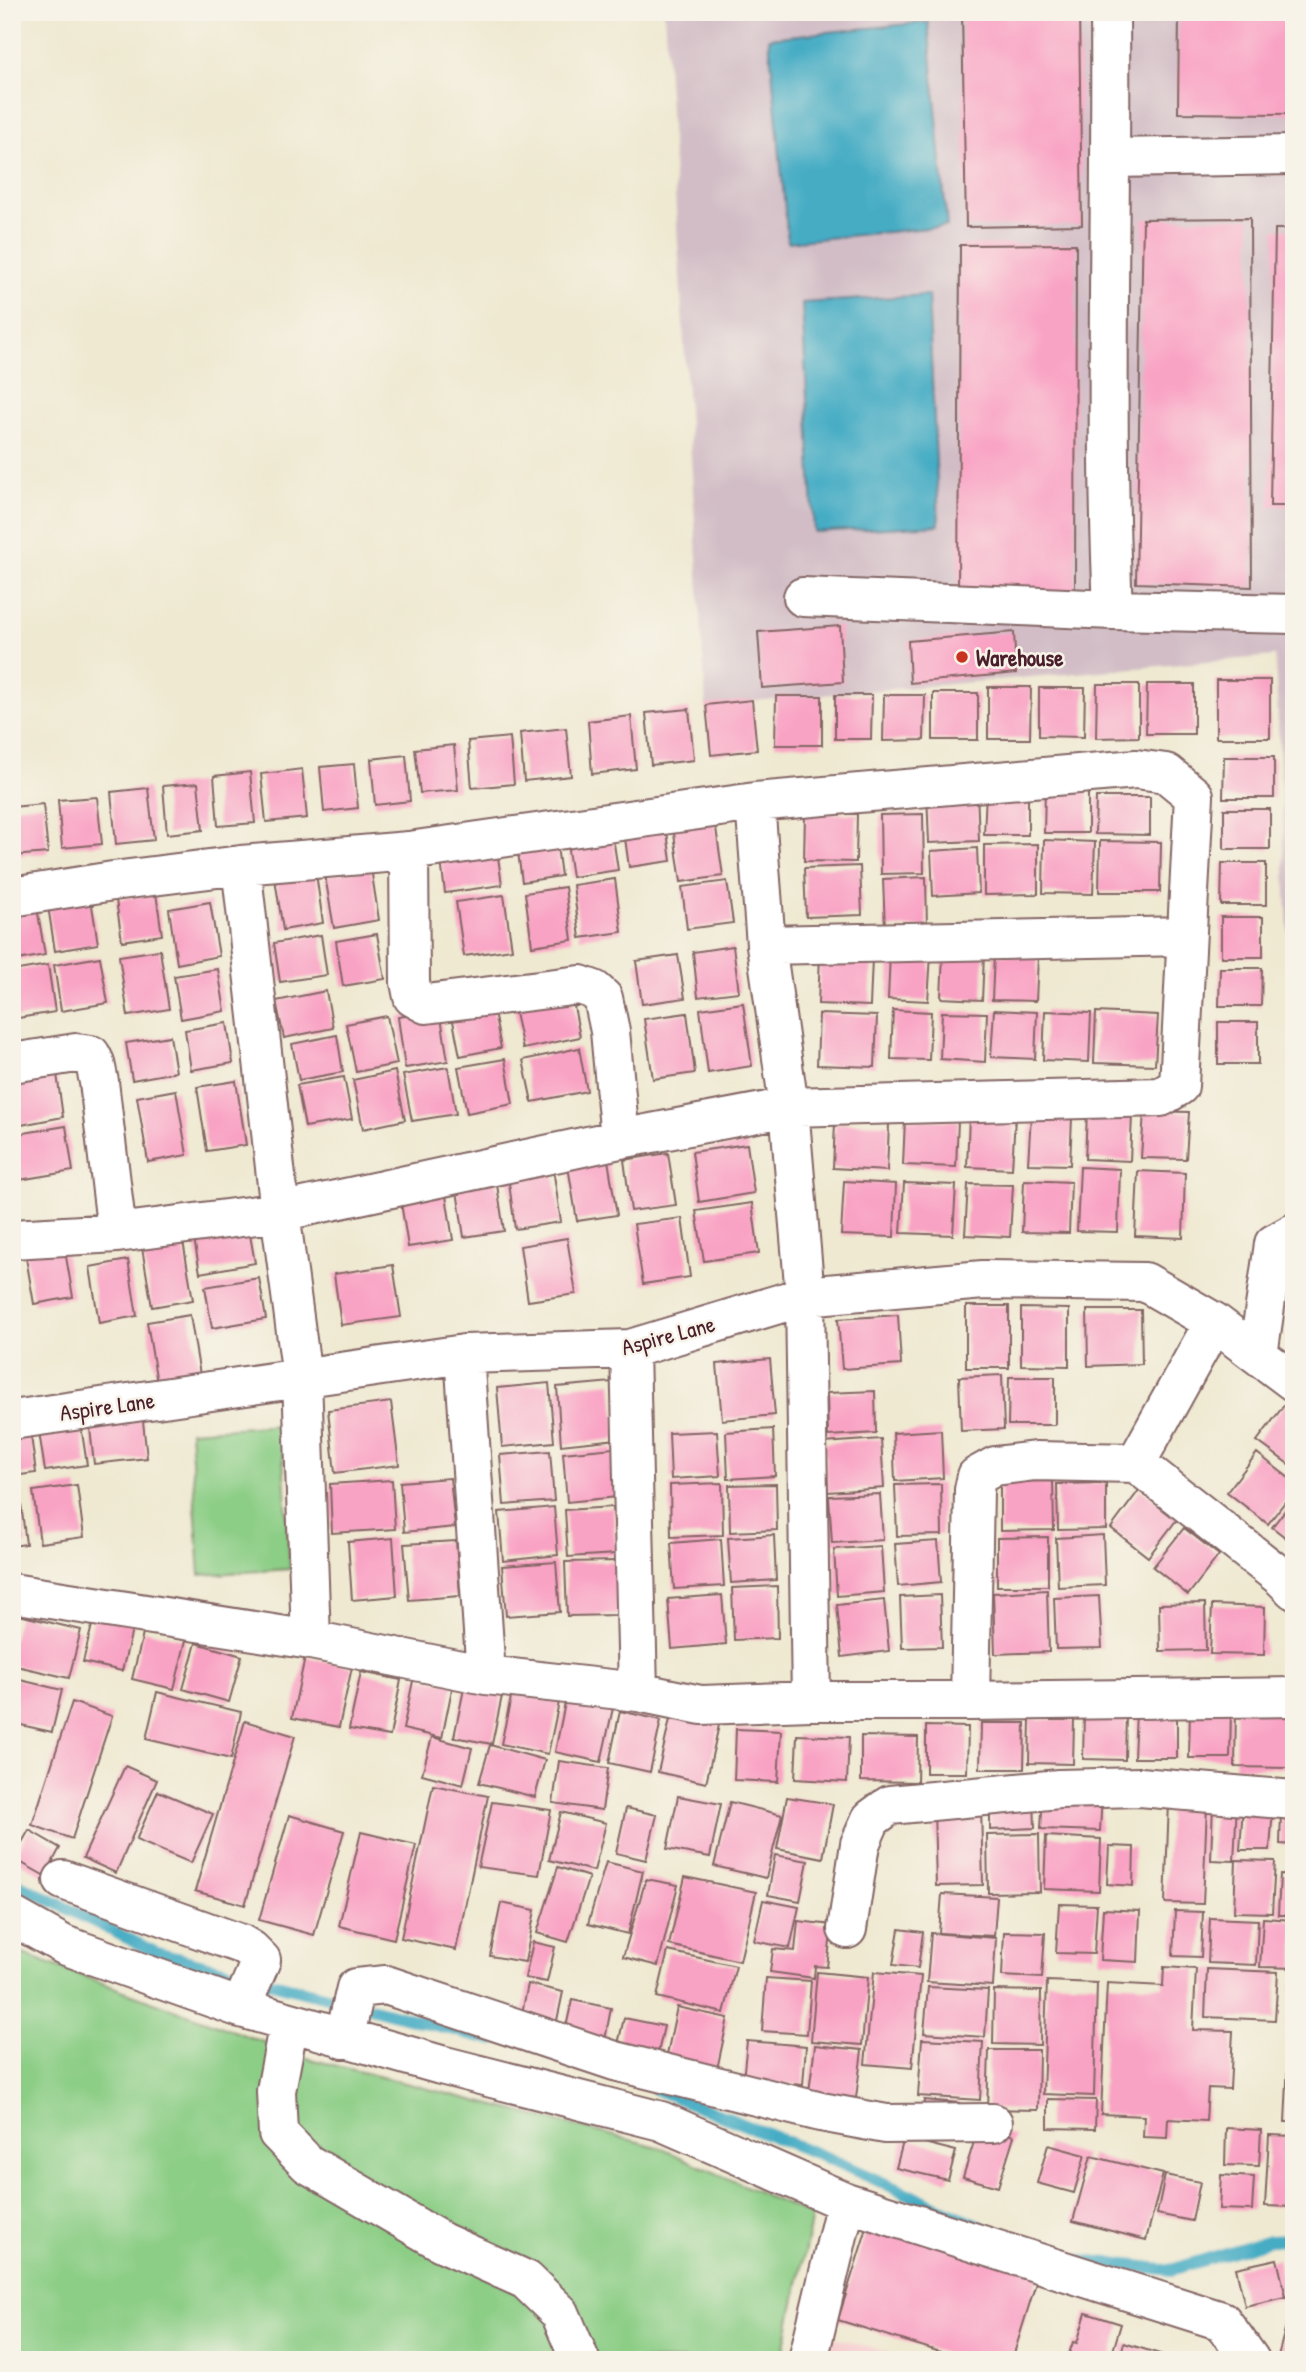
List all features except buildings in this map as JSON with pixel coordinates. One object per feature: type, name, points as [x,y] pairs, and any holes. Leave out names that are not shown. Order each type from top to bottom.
[{"type":"street","points":[[1110,12],[1109,490],[1113,610]]},
{"type":"street","points":[[1111,158],[1294,155]]},
{"type":"street","points":[[803,597],[1113,610],[1294,614]]},
{"type":"street","points":[[12,897],[241,865],[409,851],[755,802],[1136,769],[1166,773],[1194,796],[1179,1086],[1161,1097],[789,1107],[620,1139],[281,1212],[117,1233],[12,1239]]},
{"type":"street","points":[[755,802],[766,946],[789,1107],[805,1296],[811,1701]]},
{"type":"street","points":[[409,851],[410,982],[413,997],[426,1004],[580,985],[594,990],[603,998],[610,1031],[620,1139]]},
{"type":"street","points":[[241,865],[302,1377],[311,1640]]},
{"type":"street","points":[[766,946],[1186,936]]},
{"type":"street","points":[[12,1063],[76,1053],[90,1055],[95,1063],[117,1233]]},
{"type":"street","points":[[1258,1355],[1274,1244],[1294,1233]]},
{"type":"street","name":"Aspire Lane","points":[[12,1420],[464,1354],[630,1349],[805,1296],[983,1280],[1145,1282],[1214,1322],[1294,1382]]},
{"type":"street","points":[[1136,1463],[1214,1322]]},
{"type":"street","points":[[630,1349],[638,1692]]},
{"type":"street","points":[[464,1354],[486,1675]]},
{"type":"street","points":[[970,1702],[974,1490],[977,1476],[995,1466],[1034,1461],[1136,1463],[1294,1590]]},
{"type":"street","points":[[12,1593],[311,1640],[486,1675],[638,1692],[701,1705],[811,1701],[970,1702],[1294,1697]]},
{"type":"street","points":[[847,1929],[860,1844],[871,1819],[890,1805],[1059,1788],[1140,1787],[1294,1800]]},
{"type":"street","points":[[63,1880],[123,1933],[249,1992],[289,2022],[349,2016],[661,2121],[846,2202],[1222,2321],[1250,2360]]},
{"type":"street","points":[[12,1916],[64,1945],[123,1933],[241,1944],[261,1960],[249,1992]]},
{"type":"street","points":[[349,2016],[386,1985],[615,2061],[821,2112],[886,2124],[993,2123]]},
{"type":"street","points":[[289,2022],[276,2091],[278,2133],[308,2164],[442,2242],[526,2280],[560,2313],[580,2360]]},
{"type":"street","points":[[808,2360],[846,2202]]},
{"type":"shaded area","points":[[664,12],[1294,12],[1294,1063],[1275,656],[706,705]]},
{"type":"shaded area","points":[[822,2334],[915,2360],[816,2360]]},
{"type":"green space","points":[[281,1425],[290,1569],[200,1575],[190,1431]]},
{"type":"green space","points":[[12,1950],[310,2059],[658,2147],[812,2216],[782,2360],[12,2360]]},
{"type":"water","points":[[928,22],[947,226],[788,242],[769,38]]},
{"type":"water","points":[[928,295],[939,525],[814,532],[802,303]]},
{"type":"waterway","points":[[12,1881],[157,1953],[493,2040]]},
{"type":"waterway","points":[[655,2089],[832,2160],[980,2226]]},
{"type":"waterway","points":[[1082,2260],[1171,2270],[1270,2240],[1294,2239]]},
{"type":"place","name":"Warehouse","points":[[962,657]]}]
